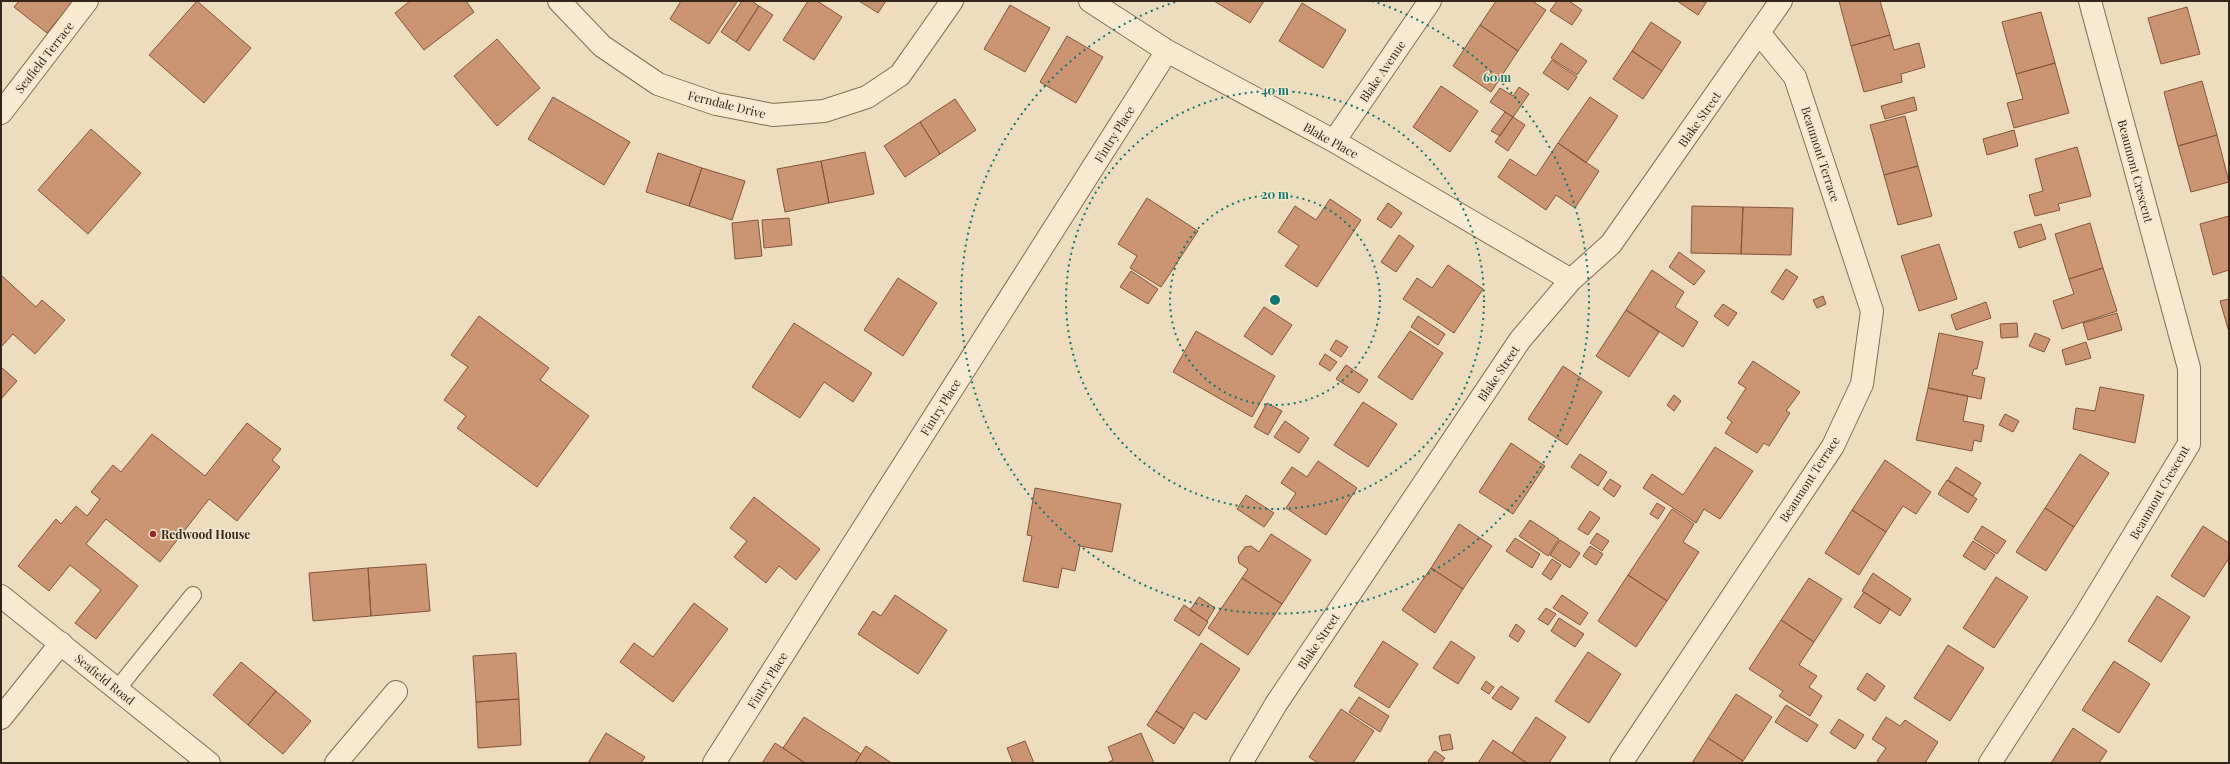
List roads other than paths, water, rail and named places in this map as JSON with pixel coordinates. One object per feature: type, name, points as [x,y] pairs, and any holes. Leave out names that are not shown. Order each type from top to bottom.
[{"type":"street","name":"Seafield Terrace","points":[[1,113],[87,1]]},
{"type":"street","name":"Ferndale Drive","points":[[559,1],[602,46],[658,84],[716,104],[773,115],[824,111],[867,97],[900,75],[952,1]]},
{"type":"street","name":"Blake Place","points":[[1090,1],[1167,51],[1334,141],[1571,280]]},
{"type":"street","name":"Blake Avenue","points":[[1334,141],[1430,1]]},
{"type":"street","name":"Blake Street","points":[[1240,763],[1276,704],[1520,340],[1571,280],[1611,244],[1760,34],[1781,1]]},
{"type":"street","name":"Beaumont Crescent","points":[[1990,763],[2083,618],[2189,444],[2189,368],[2090,1]]},
{"type":"street","name":"Beaumont Terrace","points":[[1621,763],[1833,446],[1862,384],[1872,311],[1795,77],[1760,34]]},
{"type":"street","name":"Fintry Place","points":[[714,763],[1167,51]]},
{"type":"street","name":"Seafield Road","points":[[1,596],[118,688],[209,763]]},
{"type":"street","points":[[1,718],[61,643]]},
{"type":"street","points":[[336,763],[396,692]]},
{"type":"lane","points":[[118,688],[193,595]]},
{"type":"place","name":"Redwood House","points":[[153,534]]}]
